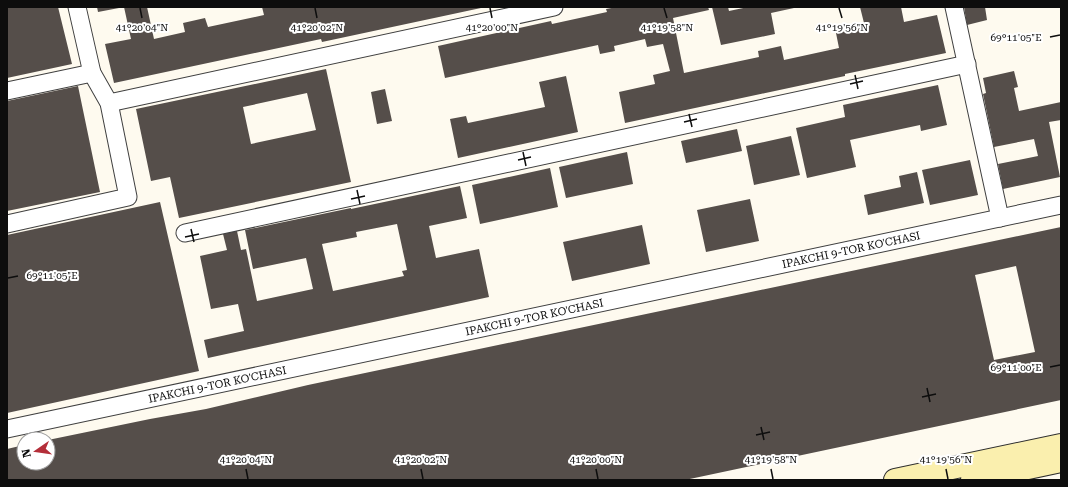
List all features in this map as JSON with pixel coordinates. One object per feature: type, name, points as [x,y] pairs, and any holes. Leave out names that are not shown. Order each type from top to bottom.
[{"type":"main road","points":[[895,480],[1061,445]]},
{"type":"main road","points":[[972,480],[1061,461]]},
{"type":"street","points":[[7,224],[128,197],[109,103],[92,73],[77,7]]},
{"type":"street","points":[[109,103],[554,7]]},
{"type":"street","points":[[954,7],[1000,218]]},
{"type":"street","points":[[185,234],[966,64]]},
{"type":"street","points":[[7,91],[92,73]]},
{"type":"street","name":"IPAKCHI 9-TOR KO'CHASI","points":[[7,429],[1061,205]]},
{"type":"building","points":[[7,7],[58,7],[72,64],[7,78]]},
{"type":"building","points":[[97,7],[119,7],[119,8],[98,12]]},
{"type":"building","points":[[124,7],[147,7],[154,39],[185,32],[183,23],[205,18],[208,27],[264,15],[262,7],[481,8],[322,42],[321,39],[114,83],[105,44],[131,39]]},
{"type":"building","points":[[617,7],[708,7],[709,10],[673,18],[684,73],[759,57],[758,51],[781,46],[784,60],[839,48],[836,33],[865,27],[860,7],[901,7],[904,22],[937,15],[946,53],[625,123],[619,92],[655,84],[653,75],[670,71],[663,44],[647,47],[645,39],[614,46],[615,51],[600,54],[598,45],[445,78],[438,46],[551,21],[552,24],[607,12],[606,9]]},
{"type":"building","points":[[712,7],[728,7],[729,11],[748,7],[794,8],[771,13],[775,34],[721,45]]},
{"type":"building","points":[[964,7],[985,7],[987,20],[967,25]]},
{"type":"building","points":[[326,69],[351,182],[179,218],[170,177],[151,181],[136,109]],"holes":[[[307,93],[316,130],[251,144],[243,107]]]},
{"type":"building","points":[[1014,71],[1018,87],[1014,88],[1019,111],[1061,102],[1061,120],[1049,122],[1060,177],[1003,189],[998,164],[1038,156],[1034,139],[994,147],[983,94],[986,93],[983,78]]},
{"type":"building","points":[[566,76],[578,132],[458,158],[450,119],[466,116],[468,123],[545,107],[539,82]]},
{"type":"building","points":[[938,85],[947,125],[921,131],[920,125],[850,140],[856,167],[807,178],[796,128],[845,117],[843,105]]},
{"type":"building","points":[[78,86],[100,192],[7,211],[7,101]]},
{"type":"building","points":[[385,89],[392,121],[377,124],[371,92]]},
{"type":"building","points":[[737,129],[742,151],[686,163],[681,141]]},
{"type":"building","points":[[791,136],[800,175],[754,185],[746,146]]},
{"type":"building","points":[[627,152],[633,184],[566,198],[559,167]]},
{"type":"building","points":[[970,160],[978,195],[930,205],[922,170]]},
{"type":"building","points":[[550,168],[558,207],[480,224],[472,185]]},
{"type":"building","points":[[917,172],[924,203],[868,215],[864,195],[901,187],[899,176]]},
{"type":"building","points":[[460,186],[467,218],[429,226],[436,258],[479,249],[489,297],[208,358],[204,340],[244,331],[238,304],[211,309],[200,256],[227,250],[223,234],[237,231],[241,250],[246,249],[257,301],[313,289],[306,258],[253,269],[245,230]],"holes":[[[397,224],[407,270],[402,271],[404,276],[333,291],[322,244],[357,237],[356,232]]]},
{"type":"building","points":[[750,199],[759,241],[706,252],[697,210]]},
{"type":"building","points":[[160,202],[199,371],[7,413],[7,235]]},
{"type":"building","points":[[642,225],[650,264],[572,281],[563,242]]},
{"type":"building","points":[[1061,227],[1061,400],[685,480],[7,480],[7,449],[16,447],[16,471],[56,471],[56,438],[206,409],[308,385]],"holes":[[[1016,266],[1035,352],[994,360],[975,275]]]}]
